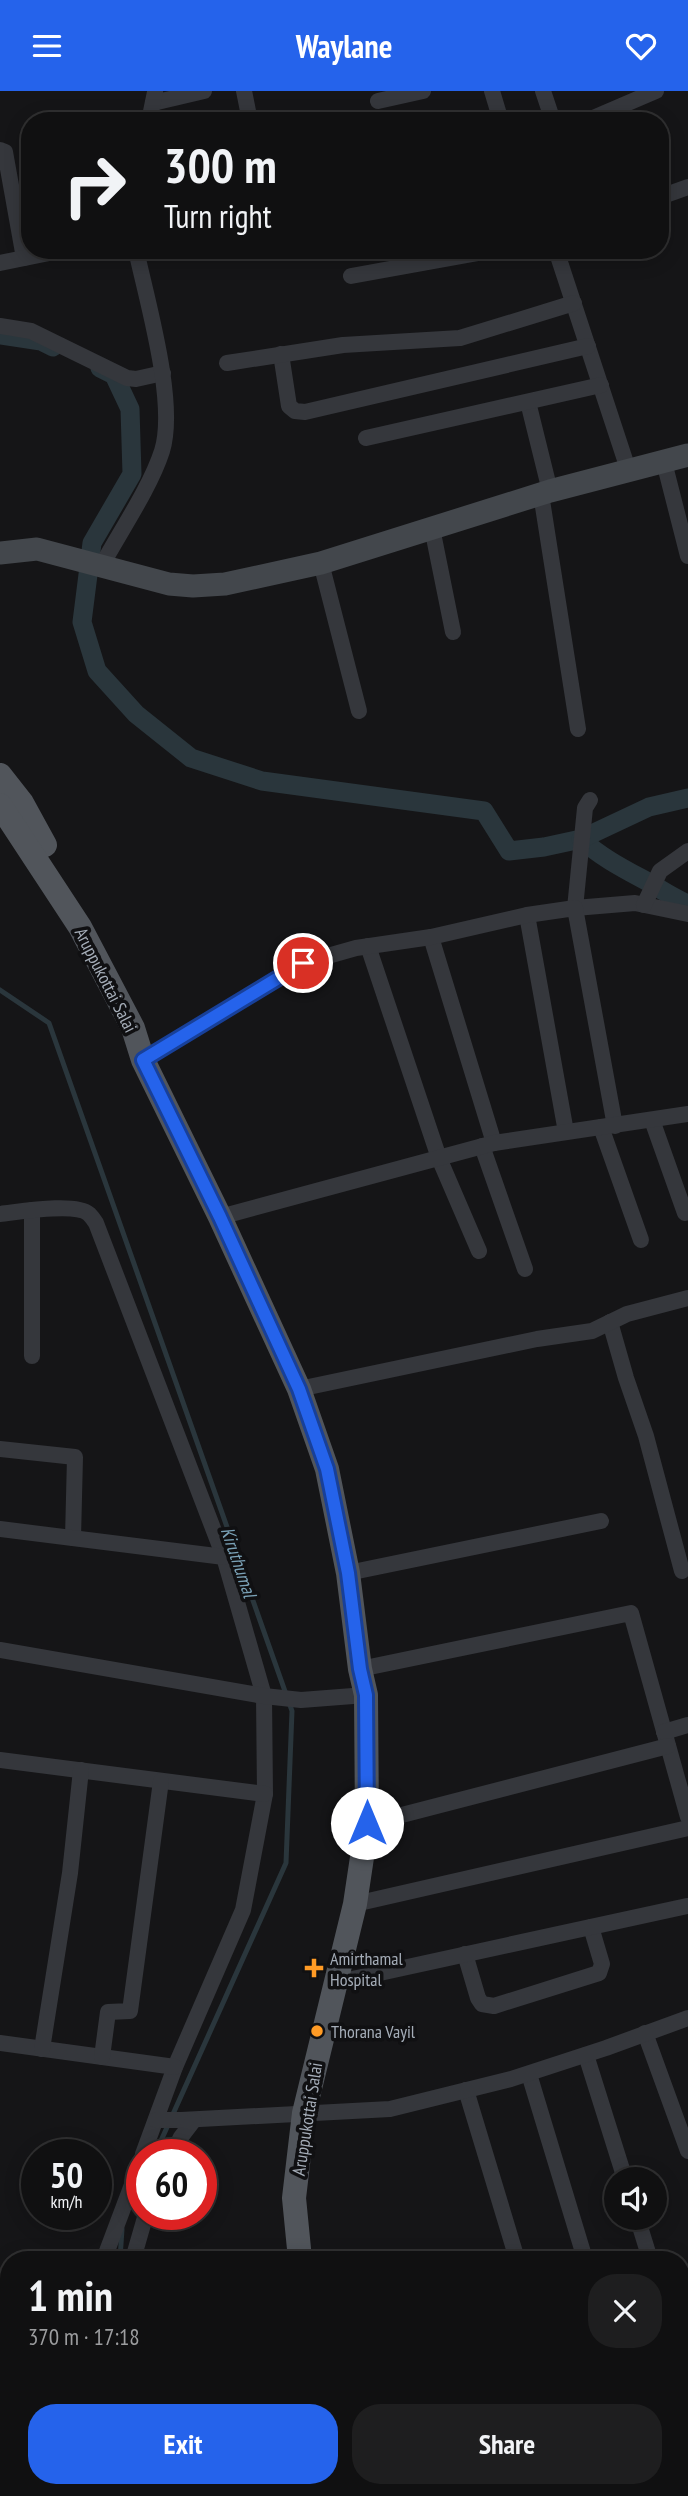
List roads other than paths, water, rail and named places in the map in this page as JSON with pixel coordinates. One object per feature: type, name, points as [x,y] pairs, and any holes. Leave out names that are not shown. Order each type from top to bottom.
[{"type":"main road","points":[[0,775],[22,803],[97,927],[114,966],[133,1028]]},
{"type":"main road","name":"Aruppukottai Salai","points":[[1,809],[80,927],[133,1028],[143,1060],[220,1217],[299,1389],[327,1469],[348,1573],[360,1669],[366,1695],[367,1823],[355,1904],[304,2113],[295,2198],[299,2251]]},
{"type":"street","points":[[154,97],[204,91]]},
{"type":"street","points":[[244,91],[248,112]]},
{"type":"street","points":[[378,101],[423,91]]},
{"type":"street","points":[[492,91],[498,112]]},
{"type":"street","points":[[543,91],[550,112]]},
{"type":"street","points":[[607,112],[656,91]]},
{"type":"street","points":[[0,150],[5,152],[21,241]]},
{"type":"street","points":[[669,194],[688,187]]},
{"type":"street","points":[[0,263],[21,259]]},
{"type":"street","points":[[102,565],[153,473],[163,450],[166,430],[163,373],[138,259]]},
{"type":"street","points":[[351,276],[445,259]]},
{"type":"street","points":[[559,259],[629,472]]},
{"type":"street","points":[[227,363],[343,345],[460,338],[574,303]]},
{"type":"street","points":[[0,326],[44,336],[127,378],[136,379],[163,373]]},
{"type":"street","points":[[281,354],[289,406],[295,411],[305,412],[588,346]]},
{"type":"street","points":[[366,438],[601,385]]},
{"type":"street","points":[[528,401],[545,493],[578,729]]},
{"type":"street","points":[[0,554],[37,549],[169,584],[225,584],[321,563],[545,493],[688,455]]},
{"type":"street","points":[[664,462],[688,556]]},
{"type":"street","points":[[432,528],[453,632]]},
{"type":"street","points":[[321,563],[359,711]]},
{"type":"street","points":[[590,800],[585,809],[575,908],[608,1127],[640,1240]]},
{"type":"street","points":[[143,1060],[303,963],[368,946],[432,937],[527,915],[575,908],[635,904],[646,898],[660,871],[688,851]]},
{"type":"street","points":[[646,898],[688,914]]},
{"type":"street","points":[[527,915],[566,1132]]},
{"type":"street","points":[[432,937],[525,1269]]},
{"type":"street","points":[[368,946],[439,1158],[479,1251]]},
{"type":"street","points":[[220,1217],[488,1144],[688,1114]]},
{"type":"street","points":[[652,1120],[685,1213]]},
{"type":"street","points":[[0,1215],[32,1210],[77,1209],[89,1213],[96,1223],[224,1557],[270,1697],[265,1794],[243,1910],[175,2067],[160,2120],[150,2139]]},
{"type":"street","points":[[32,1210],[32,1356]]},
{"type":"street","points":[[299,1389],[537,1339],[592,1331],[626,1314],[688,1298]]},
{"type":"street","points":[[610,1322],[625,1378],[646,1436],[682,1571]]},
{"type":"street","points":[[0,1449],[75,1457],[73,1538]]},
{"type":"street","points":[[348,1573],[601,1521]]},
{"type":"street","points":[[0,1529],[224,1557]]},
{"type":"street","points":[[360,1669],[631,1613],[688,1816]]},
{"type":"street","points":[[0,1650],[270,1697],[301,1700],[366,1695]]},
{"type":"street","points":[[367,1823],[666,1739],[688,1725]]},
{"type":"street","points":[[0,1760],[265,1794]]},
{"type":"street","points":[[42,2049],[71,1873],[81,1770]]},
{"type":"street","points":[[102,2057],[108,2012],[130,2011],[161,1781]]},
{"type":"street","points":[[355,1904],[688,1828]]},
{"type":"street","points":[[334,1983],[687,1906]]},
{"type":"street","points":[[465,1954],[478,1998],[482,2004],[494,2006],[599,1973],[603,1964],[591,1927]]},
{"type":"street","points":[[160,2120],[390,2109],[529,2074],[688,2018]]},
{"type":"street","points":[[645,2033],[688,2151]]},
{"type":"street","points":[[0,2043],[175,2067]]},
{"type":"street","points":[[586,2055],[621,2167]]},
{"type":"street","points":[[529,2074],[583,2251]]},
{"type":"street","points":[[466,2090],[515,2251]]},
{"type":"street","points":[[180,2139],[188,2120]]},
{"type":"street","points":[[107,2251],[126,2199]]},
{"type":"street","points":[[135,2251],[141,2230]]},
{"type":"street","points":[[641,2230],[648,2251]]},
{"type":"waterway","points":[[0,335],[41,341],[53,347]]},
{"type":"waterway","points":[[100,368],[114,375],[130,409],[132,474],[92,543],[82,622],[97,671],[136,714],[191,758],[262,781],[484,811],[509,851],[581,839],[613,863],[688,904]]},
{"type":"waterway","points":[[581,839],[649,807],[688,798]]},
{"type":"waterway","name":"Kiruthumal","points":[[0,990],[49,1023],[292,1711],[286,1863],[162,2139]]},
{"type":"waterway","name":"Kiruthumal","points":[[121,2251],[122,2229]]},
{"type":"place","name":"Amirthamal Hospital","points":[[314,1968]]},
{"type":"place","name":"Thorana Vayil","points":[[317,2031]]}]
